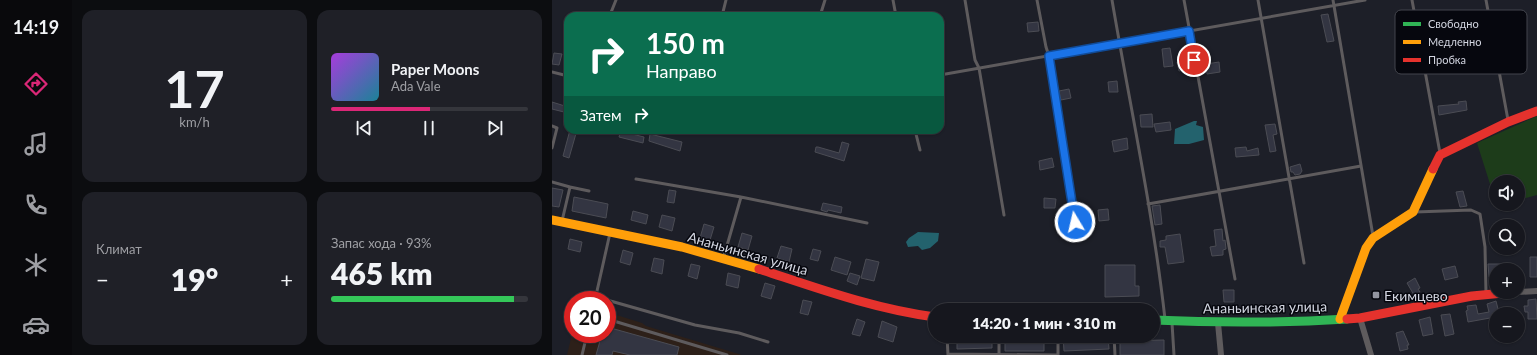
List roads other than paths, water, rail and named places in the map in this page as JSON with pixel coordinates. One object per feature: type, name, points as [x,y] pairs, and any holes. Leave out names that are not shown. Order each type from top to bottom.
[{"type":"street","points":[[1340,319],[1366,248],[1373,238],[1413,212],[1440,155],[1508,122],[1537,111]]},
{"type":"street","name":"Ананьинская улица","points":[[552,220],[723,258],[866,303],[910,315],[928,316]]},
{"type":"street","points":[[1525,292],[1537,291]]},
{"type":"street","name":"Ананьинская улица","points":[[1160,320],[1218,323],[1285,322],[1360,318],[1489,294]]},
{"type":"street","points":[[1360,318],[1371,355]]},
{"type":"street","points":[[1218,323],[1221,355]]},
{"type":"lane","points":[[611,12],[616,0]]},
{"type":"lane","points":[[723,12],[726,0]]},
{"type":"lane","points":[[821,12],[825,0]]},
{"type":"lane","points":[[893,0],[895,12]]},
{"type":"lane","points":[[965,0],[975,60],[979,68],[1004,215]]},
{"type":"lane","points":[[1037,0],[1049,56],[1075,222]]},
{"type":"lane","points":[[1112,0],[1141,157],[1174,355]]},
{"type":"lane","points":[[1184,0],[1235,279]]},
{"type":"lane","points":[[1258,0],[1304,263]]},
{"type":"lane","points":[[1333,0],[1373,238]]},
{"type":"lane","points":[[944,74],[1365,0]]},
{"type":"lane","points":[[1412,0],[1414,10]]},
{"type":"lane","points":[[1486,0],[1488,10]]},
{"type":"lane","points":[[552,72],[564,75]]},
{"type":"lane","points":[[1425,74],[1440,155]]},
{"type":"lane","points":[[1499,74],[1508,122]]},
{"type":"lane","points":[[552,126],[557,128],[552,148]]},
{"type":"lane","points":[[916,134],[920,150]]},
{"type":"lane","points":[[1148,204],[1361,166]]},
{"type":"lane","points":[[636,179],[741,197],[867,223]]},
{"type":"lane","points":[[552,182],[589,191]]},
{"type":"lane","points":[[562,222],[570,187]]},
{"type":"lane","points":[[723,258],[741,197]]},
{"type":"lane","points":[[1413,212],[1471,210],[1480,214],[1485,247],[1486,294]]},
{"type":"lane","points":[[597,291],[611,232]]},
{"type":"lane","points":[[616,303],[695,325],[739,333],[768,342]]},
{"type":"lane","points":[[616,322],[727,355]]},
{"type":"lane","points":[[582,355],[585,343]]},
{"type":"lane","points":[[947,343],[948,355],[1058,355],[1058,343]]},
{"type":"lane","points":[[999,343],[999,355]]},
{"type":"lane","points":[[1114,343],[1115,355]]},
{"type":"water","points":[[1197,121],[1196,125],[1203,127],[1204,140],[1189,144],[1174,144],[1175,129]]},
{"type":"water","points":[[918,232],[939,233],[938,241],[930,248],[922,250],[918,246],[908,247],[906,242]]},
{"type":"place","name":"Екимцево","points":[[1376,295]]}]
